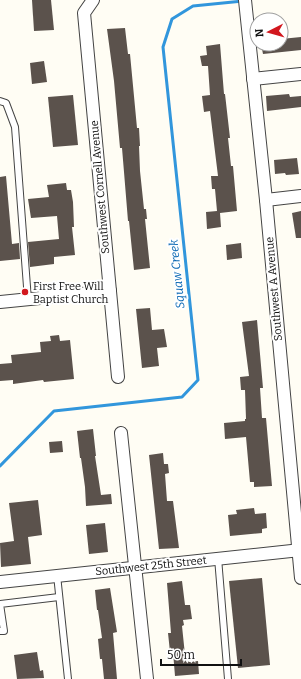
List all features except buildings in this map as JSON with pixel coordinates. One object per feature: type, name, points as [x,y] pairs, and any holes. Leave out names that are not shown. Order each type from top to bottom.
[{"type":"street","name":"Southwest Cornell Avenue","points":[[93,0],[84,13],[118,377]]},
{"type":"street","name":"Southwest A Avenue","points":[[245,0],[300,550],[301,578]]},
{"type":"street","points":[[253,79],[301,74]]},
{"type":"street","points":[[266,200],[301,196]]},
{"type":"street","points":[[0,302],[110,291]]},
{"type":"street","points":[[121,433],[147,679]]},
{"type":"street","name":"Southwest 25th Street","points":[[0,582],[300,550]]},
{"type":"lane","points":[[0,101],[6,103],[15,127],[28,300]]},
{"type":"lane","points":[[218,558],[228,679]]},
{"type":"lane","points":[[57,576],[68,679]]},
{"type":"lane","points":[[0,631],[4,631],[0,604],[59,598]]},
{"type":"waterway","name":"Squaw Creek","points":[[0,466],[54,411],[182,397],[198,380],[163,47],[172,19],[193,6],[243,1]]},
{"type":"place","name":"First Free Will Baptist Church","points":[[25,292]]}]
